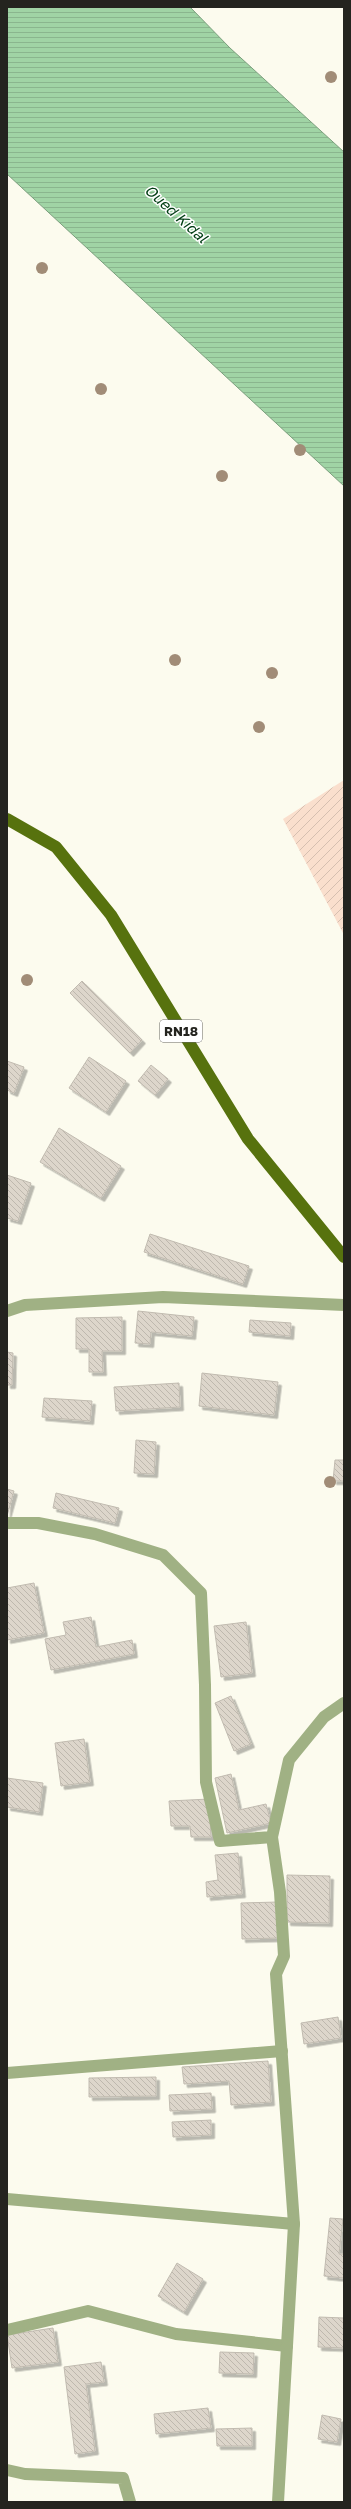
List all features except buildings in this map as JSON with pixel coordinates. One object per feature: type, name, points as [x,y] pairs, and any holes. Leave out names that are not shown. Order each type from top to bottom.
[{"type":"main road","name":"RN18","points":[[7,820],[56,847],[111,915],[248,1139],[344,1257]]},
{"type":"street","points":[[7,1311],[25,1305],[163,1297],[344,1305]]},
{"type":"street","points":[[7,1523],[38,1523],[95,1534],[163,1555],[201,1593],[205,1684],[206,1782],[220,1841],[272,1837]]},
{"type":"street","points":[[278,2502],[294,2224],[276,1974],[284,1956],[280,1892],[272,1837],[289,1760],[324,1717],[344,1703]]},
{"type":"street","points":[[7,2073],[282,2050]]},
{"type":"street","points":[[7,2199],[294,2224]]},
{"type":"street","points":[[7,2330],[88,2311],[176,2334],[287,2346]]},
{"type":"street","points":[[7,2470],[24,2474],[123,2478],[130,2502]]},
{"type":"shaded area","points":[[344,780],[344,935],[283,819]]},
{"type":"water","name":"Oued Kidal","points":[[7,7],[190,7],[230,48],[344,152],[344,486],[7,174]]}]
